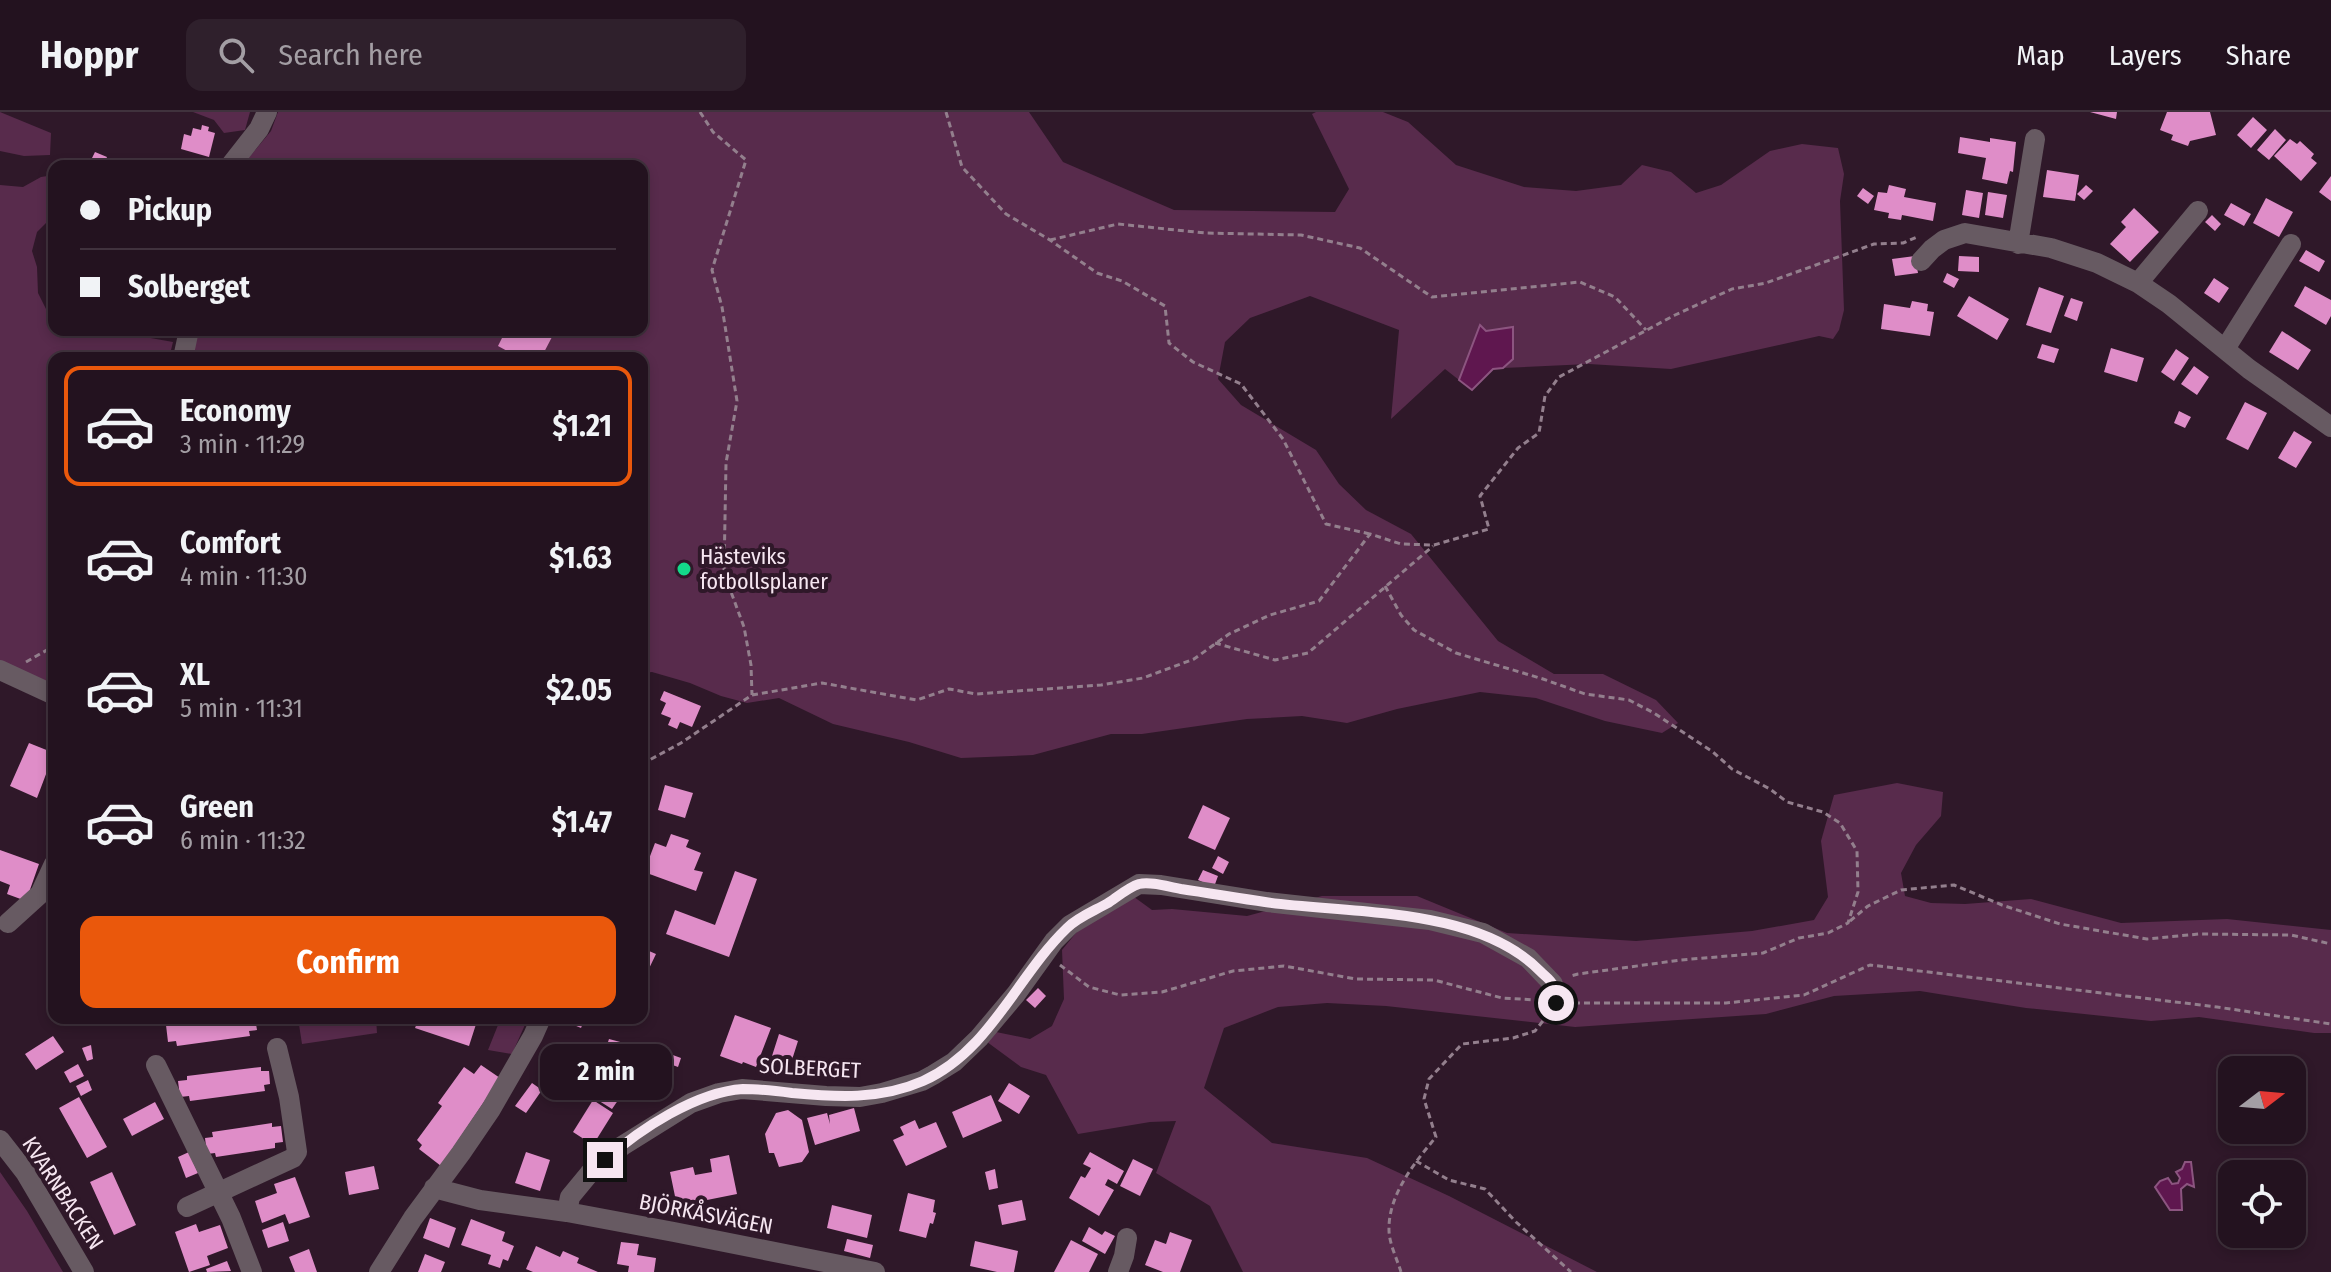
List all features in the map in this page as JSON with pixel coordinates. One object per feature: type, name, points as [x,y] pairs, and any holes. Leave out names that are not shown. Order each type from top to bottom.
[{"type":"street","points":[[235,160],[259,129],[267,112]]},
{"type":"street","points":[[2018,244],[2035,139]]},
{"type":"street","points":[[2138,283],[2198,211]]},
{"type":"street","points":[[1921,261],[1944,240],[1965,233],[2051,248],[2097,263],[2138,283],[2169,304],[2299,406],[2331,427]]},
{"type":"street","points":[[2225,349],[2291,244]]},
{"type":"street","points":[[6,673],[48,692]]},
{"type":"street","points":[[8,923],[40,894],[48,877]]},
{"type":"street","name":"SOLBERGET","points":[[567,1212],[570,1197],[600,1164],[622,1146],[691,1103],[742,1089],[860,1097],[892,1091],[933,1075],[954,1062],[979,1038],[1070,925],[1139,884],[1430,920],[1483,933],[1528,958],[1555,994]]},
{"type":"street","points":[[379,1272],[491,1109],[538,1024]]},
{"type":"street","points":[[187,1207],[293,1158],[297,1152],[277,1048]]},
{"type":"street","points":[[156,1065],[218,1192],[252,1272]]},
{"type":"street","name":"KVARNBACKEN","points":[[0,1140],[25,1172],[84,1272]]},
{"type":"street","name":"BJÖRKÅSVÄGEN","points":[[434,1188],[480,1200],[567,1212],[875,1272]]},
{"type":"street","points":[[1118,1272],[1127,1238]]},
{"type":"path","points":[[700,112],[713,132],[746,160],[712,270],[722,307],[737,401],[726,463],[724,573],[744,627],[751,665],[752,695]]},
{"type":"path","points":[[946,112],[962,167],[1006,214],[1097,273],[1122,281],[1165,306],[1169,343],[1193,362],[1241,384],[1283,439],[1326,524],[1401,544],[1434,545],[1489,529],[1480,496],[1518,448],[1539,433],[1545,396],[1559,377],[1646,330],[1732,289],[1766,283],[1874,244],[1903,243],[1921,236],[1944,240]]},
{"type":"path","points":[[1050,240],[1118,224],[1205,233],[1301,235],[1360,248],[1432,297],[1580,282],[1615,297],[1646,330]]},
{"type":"path","points":[[648,761],[681,743],[752,695],[822,683],[917,700],[949,689],[976,694],[1101,685],[1143,678],[1194,659],[1229,634],[1270,615],[1319,601],[1370,534]]},
{"type":"path","points":[[1215,643],[1275,660],[1308,653],[1434,545]]},
{"type":"path","points":[[1385,586],[1401,615],[1414,630],[1456,653],[1585,694],[1629,700],[1654,713],[1713,752],[1732,769],[1770,789],[1787,802],[1823,812],[1840,823],[1857,851],[1858,892],[1848,923]]},
{"type":"path","points":[[6,673],[48,649]]},
{"type":"path","points":[[1401,1272],[1389,1230],[1395,1198],[1416,1161],[1436,1137],[1424,1099],[1429,1079],[1462,1044],[1513,1038],[1535,1031],[1555,994],[1578,974],[1763,953],[1799,938],[1828,933],[1848,923],[1868,906],[1901,890],[1954,885],[2060,924],[2147,939],[2199,934],[2291,935],[2331,944]]},
{"type":"path","points":[[1048,949],[1061,966],[1089,987],[1120,995],[1162,992],[1233,971],[1284,966],[1356,979],[1434,980],[1502,998],[1555,994],[1726,1003],[1804,995],[1870,965],[2331,1024]]},
{"type":"path","points":[[1416,1161],[1449,1180],[1485,1189],[1571,1272]]},
{"type":"shaded area","points":[[0,112],[51,133],[50,155],[24,156],[0,151]]},
{"type":"shaded area","points":[[193,112],[250,112],[245,130],[224,133],[214,120]]},
{"type":"shaded area","points":[[278,112],[1029,112],[1063,162],[1174,210],[1335,212],[1349,189],[1312,114],[1316,112],[1383,112],[1408,122],[1456,165],[1524,187],[1576,191],[1621,185],[1642,165],[1671,172],[1696,193],[1721,185],[1770,151],[1802,144],[1838,148],[1844,174],[1840,201],[1844,310],[1839,330],[1833,339],[1819,336],[1671,369],[1589,364],[1503,368],[1513,359],[1513,327],[1485,331],[1480,325],[1459,380],[1445,369],[1391,419],[1399,330],[1310,296],[1250,318],[1225,342],[1218,379],[1241,405],[1316,450],[1339,484],[1366,510],[1411,534],[1498,641],[1554,674],[1603,674],[1656,700],[1678,723],[1662,733],[1605,721],[1536,698],[1480,692],[1347,723],[1302,716],[1247,719],[1142,734],[1111,734],[1033,755],[961,758],[833,724],[779,698],[747,703],[648,672],[648,352],[193,352],[196,336],[648,336],[648,160],[247,160],[271,131]]},
{"type":"shaded area","points":[[48,176],[48,221],[37,232],[32,251],[37,267],[38,293],[48,313],[48,336],[140,336],[173,342],[170,352],[48,352],[48,684],[0,664],[0,185],[23,187]]},
{"type":"shaded area","points":[[1480,325],[1486,331],[1513,327],[1513,359],[1503,368],[1493,369],[1472,390],[1459,380]]},
{"type":"shaded area","points":[[1897,783],[1943,792],[1941,816],[1916,845],[1901,873],[1905,896],[1931,903],[1965,904],[2031,899],[2121,923],[2227,919],[2331,930],[2331,1033],[2199,1017],[2151,1021],[2026,1008],[1920,991],[1834,996],[1766,1014],[1575,1027],[1386,1006],[1327,1003],[1278,1007],[1224,1028],[1204,1088],[1272,1143],[1367,1158],[1597,1272],[1243,1272],[1210,1206],[1156,1173],[1176,1121],[1150,1122],[1078,1134],[1046,1075],[1021,1067],[983,1039],[996,1032],[1030,1039],[1052,1026],[1064,999],[1062,950],[1080,928],[1130,894],[1152,910],[1247,916],[1322,896],[1417,896],[1507,933],[1636,941],[1752,931],[1814,920],[1828,897],[1821,841],[1834,795]]},
{"type":"shaded area","points":[[299,1024],[376,1024],[377,1033],[302,1044]]},
{"type":"shaded area","points":[[525,1024],[512,1054],[488,1050],[498,1025]]},
{"type":"shaded area","points":[[2185,1162],[2191,1162],[2194,1187],[2187,1184],[2181,1189],[2182,1210],[2170,1210],[2155,1187],[2168,1178],[2172,1184],[2178,1183],[2180,1178],[2176,1172],[2182,1169]]},
{"type":"shaded area","points":[[0,1172],[27,1211],[63,1272],[0,1272]]},
{"type":"building","points":[[2090,112],[2117,112],[2116,119]]},
{"type":"building","points":[[2167,112],[2210,112],[2216,135],[2190,141],[2188,146],[2171,140],[2173,135],[2160,130]]},
{"type":"building","points":[[2253,117],[2267,130],[2251,148],[2237,135]]},
{"type":"building","points":[[202,125],[215,133],[209,157],[181,149],[184,134],[191,136],[193,128],[201,130]]},
{"type":"building","points":[[2275,129],[2286,140],[2269,160],[2257,150]]},
{"type":"building","points":[[1960,137],[2016,142],[2013,172],[2010,171],[2007,184],[1982,179],[1986,158],[1958,153]]},
{"type":"building","points":[[2290,139],[2297,144],[2300,141],[2314,154],[2311,158],[2317,163],[2301,181],[2274,156]]},
{"type":"building","points":[[95,152],[107,157],[106,160],[91,160]]},
{"type":"building","points":[[2047,170],[2079,175],[2075,201],[2043,197]]},
{"type":"building","points":[[2331,176],[2331,201],[2319,192]]},
{"type":"building","points":[[1889,185],[1906,189],[1904,197],[1936,203],[1933,221],[1902,215],[1901,220],[1888,218],[1889,213],[1874,210],[1878,192],[1887,193]]},
{"type":"building","points":[[2086,185],[2093,191],[2084,200],[2077,194]]},
{"type":"building","points":[[1863,188],[1874,196],[1868,204],[1857,196]]},
{"type":"building","points":[[1966,190],[1983,193],[1979,218],[1962,215]]},
{"type":"building","points":[[1988,192],[2007,195],[2003,218],[1985,215]]},
{"type":"building","points":[[2266,198],[2293,212],[2279,237],[2253,223]]},
{"type":"building","points":[[2231,203],[2251,214],[2244,226],[2224,215]]},
{"type":"building","points":[[2134,208],[2159,232],[2130,262],[2110,244],[2126,227],[2121,222]]},
{"type":"building","points":[[2212,215],[2221,224],[2215,231],[2205,222]]},
{"type":"building","points":[[2306,250],[2325,261],[2319,272],[2299,261]]},
{"type":"building","points":[[1915,256],[1918,273],[1895,276],[1892,259]]},
{"type":"building","points":[[1959,256],[1979,257],[1979,272],[1958,271]]},
{"type":"building","points":[[1947,273],[1959,279],[1954,288],[1943,282]]},
{"type":"building","points":[[2214,278],[2229,288],[2219,303],[2204,293]]},
{"type":"building","points":[[2305,286],[2331,300],[2331,316],[2326,325],[2294,306]]},
{"type":"building","points":[[2039,287],[2064,296],[2051,333],[2026,325]]},
{"type":"building","points":[[1969,296],[2009,319],[1997,340],[1957,316]]},
{"type":"building","points":[[2071,298],[2083,302],[2077,321],[2064,316]]},
{"type":"building","points":[[1912,301],[1928,304],[1927,311],[1934,312],[1930,336],[1881,329],[1884,304],[1910,308]]},
{"type":"building","points":[[2282,331],[2311,350],[2298,370],[2269,352]]},
{"type":"building","points":[[503,336],[552,337],[544,352],[509,352],[498,346]]},
{"type":"building","points":[[2042,344],[2059,349],[2054,363],[2037,358]]},
{"type":"building","points":[[2111,348],[2144,358],[2137,382],[2104,372]]},
{"type":"building","points":[[2176,349],[2189,358],[2174,381],[2161,372]]},
{"type":"building","points":[[2194,366],[2209,377],[2197,395],[2181,384]]},
{"type":"building","points":[[2245,402],[2267,413],[2248,450],[2226,439]]},
{"type":"building","points":[[2179,411],[2191,417],[2185,428],[2174,423]]},
{"type":"building","points":[[2294,431],[2312,442],[2296,468],[2278,458]]},
{"type":"building","points":[[664,691],[701,706],[692,727],[680,722],[677,729],[668,725],[671,718],[661,714],[666,703],[660,700]]},
{"type":"building","points":[[29,743],[48,751],[48,769],[37,798],[10,786]]},
{"type":"building","points":[[665,785],[693,793],[685,818],[658,810]]},
{"type":"building","points":[[1203,805],[1230,818],[1215,850],[1188,838]]},
{"type":"building","points":[[671,834],[689,840],[686,847],[701,853],[694,870],[703,872],[696,891],[648,873],[648,861],[655,843],[666,847]]},
{"type":"building","points":[[0,850],[39,864],[26,901],[7,894],[10,885],[0,881]]},
{"type":"building","points":[[1218,856],[1229,862],[1223,874],[1212,868]]},
{"type":"building","points":[[1203,870],[1218,876],[1214,887],[1198,880]]},
{"type":"building","points":[[735,871],[757,879],[729,957],[666,934],[675,910],[715,925]]},
{"type":"building","points":[[648,951],[656,954],[648,971]]},
{"type":"building","points":[[1038,988],[1046,996],[1035,1008],[1026,1000]]},
{"type":"building","points":[[735,1015],[771,1028],[756,1067],[720,1056]]},
{"type":"building","points":[[256,1024],[257,1030],[249,1031],[250,1036],[177,1046],[176,1041],[168,1042],[166,1025]]},
{"type":"building","points":[[417,1024],[476,1024],[469,1046],[415,1028]]},
{"type":"building","points":[[779,1034],[798,1041],[791,1063],[772,1056]]},
{"type":"building","points":[[53,1036],[64,1052],[36,1070],[25,1054]]},
{"type":"building","points":[[609,1039],[624,1043],[622,1049],[630,1054],[628,1061],[623,1060],[622,1063],[600,1057],[603,1044],[607,1045]]},
{"type":"building","points":[[91,1045],[93,1059],[87,1061],[82,1048]]},
{"type":"building","points":[[670,1054],[681,1058],[678,1067],[667,1063]]},
{"type":"building","points":[[78,1064],[84,1076],[70,1083],[64,1072]]},
{"type":"building","points":[[481,1065],[500,1078],[441,1166],[419,1149],[422,1145],[417,1140],[442,1106],[438,1103],[464,1067],[474,1074]]},
{"type":"building","points":[[261,1067],[261,1071],[269,1071],[270,1084],[264,1085],[265,1091],[190,1101],[189,1096],[180,1097],[178,1081],[187,1080],[187,1076]]},
{"type":"building","points":[[88,1080],[92,1090],[81,1096],[76,1086]]},
{"type":"building","points":[[532,1083],[542,1090],[526,1113],[515,1106]]},
{"type":"building","points":[[1009,1083],[1030,1096],[1019,1114],[998,1101]]},
{"type":"building","points":[[605,1086],[621,1096],[612,1109],[596,1099]]},
{"type":"building","points":[[991,1095],[1002,1121],[963,1138],[952,1112]]},
{"type":"building","points":[[79,1097],[107,1147],[87,1158],[59,1108]]},
{"type":"building","points":[[593,1100],[613,1113],[593,1145],[573,1132]]},
{"type":"building","points":[[155,1102],[164,1119],[132,1136],[123,1119]]},
{"type":"building","points":[[854,1108],[860,1131],[815,1145],[807,1118],[827,1113],[830,1124],[829,1115]]},
{"type":"building","points":[[788,1110],[802,1120],[809,1152],[802,1162],[779,1167],[774,1153],[769,1153],[765,1134],[776,1113]]},
{"type":"building","points":[[915,1120],[919,1129],[936,1122],[947,1147],[906,1166],[893,1140],[904,1135],[900,1127]]},
{"type":"building","points":[[272,1123],[272,1127],[281,1126],[283,1142],[275,1143],[275,1148],[216,1157],[215,1153],[207,1154],[205,1138],[213,1137],[212,1132]]},
{"type":"building","points":[[189,1152],[198,1173],[186,1178],[178,1157]]},
{"type":"building","points":[[526,1152],[550,1160],[540,1191],[515,1183]]},
{"type":"building","points":[[1090,1152],[1124,1171],[1117,1184],[1108,1179],[1105,1185],[1114,1190],[1099,1216],[1069,1198],[1081,1176],[1085,1178],[1091,1168],[1083,1164]]},
{"type":"building","points":[[729,1155],[737,1194],[677,1206],[670,1172],[693,1167],[695,1175],[712,1172],[710,1159]]},
{"type":"building","points":[[1133,1159],[1153,1169],[1140,1196],[1120,1186]]},
{"type":"building","points":[[374,1166],[379,1189],[349,1195],[345,1172]]},
{"type":"building","points":[[995,1169],[998,1188],[989,1190],[985,1172]]},
{"type":"building","points":[[112,1172],[136,1225],[114,1235],[90,1182]]},
{"type":"building","points":[[295,1177],[310,1217],[289,1224],[285,1214],[262,1223],[255,1201],[277,1193],[274,1184]]},
{"type":"building","points":[[908,1193],[935,1200],[933,1212],[936,1213],[926,1238],[899,1231]]},
{"type":"building","points":[[1022,1200],[1026,1220],[1002,1225],[998,1205]]},
{"type":"building","points":[[832,1205],[872,1215],[867,1238],[827,1228]]},
{"type":"building","points":[[430,1218],[456,1228],[449,1248],[423,1238]]},
{"type":"building","points":[[471,1219],[505,1232],[502,1241],[514,1246],[508,1261],[503,1259],[500,1268],[488,1264],[491,1255],[461,1245]]},
{"type":"building","points":[[283,1222],[289,1241],[268,1248],[262,1230]]},
{"type":"building","points":[[196,1224],[199,1232],[220,1225],[228,1248],[207,1256],[210,1265],[189,1272],[175,1232]]},
{"type":"building","points":[[1089,1227],[1102,1235],[1105,1231],[1115,1236],[1105,1254],[1082,1241]]},
{"type":"building","points":[[1170,1232],[1192,1240],[1180,1272],[1163,1272],[1145,1265],[1155,1240],[1166,1244]]},
{"type":"building","points":[[847,1239],[873,1245],[870,1258],[844,1251]]},
{"type":"building","points":[[1071,1240],[1098,1254],[1089,1272],[1054,1272]]},
{"type":"building","points":[[975,1241],[1018,1251],[1014,1272],[970,1266]]},
{"type":"building","points":[[621,1242],[639,1244],[637,1255],[656,1258],[654,1272],[628,1272],[629,1266],[617,1264]]},
{"type":"building","points":[[536,1246],[560,1257],[563,1251],[579,1258],[577,1263],[598,1272],[533,1272],[526,1269]]},
{"type":"building","points":[[309,1249],[317,1272],[295,1272],[289,1257]]},
{"type":"building","points":[[425,1254],[445,1262],[441,1272],[418,1272]]},
{"type":"building","points":[[227,1261],[231,1271],[207,1272],[206,1269]]},
{"type":"place","name":"Hästeviks fotbollsplaner","points":[[684,569]]},
{"type":"route","points":[[605,1160],[691,1103],[719,1093],[742,1089],[860,1097],[922,1081],[954,1062],[979,1038],[1054,941],[1070,925],[1139,884],[1430,920],[1483,933],[1528,958],[1553,984],[1556,1003]]}]
